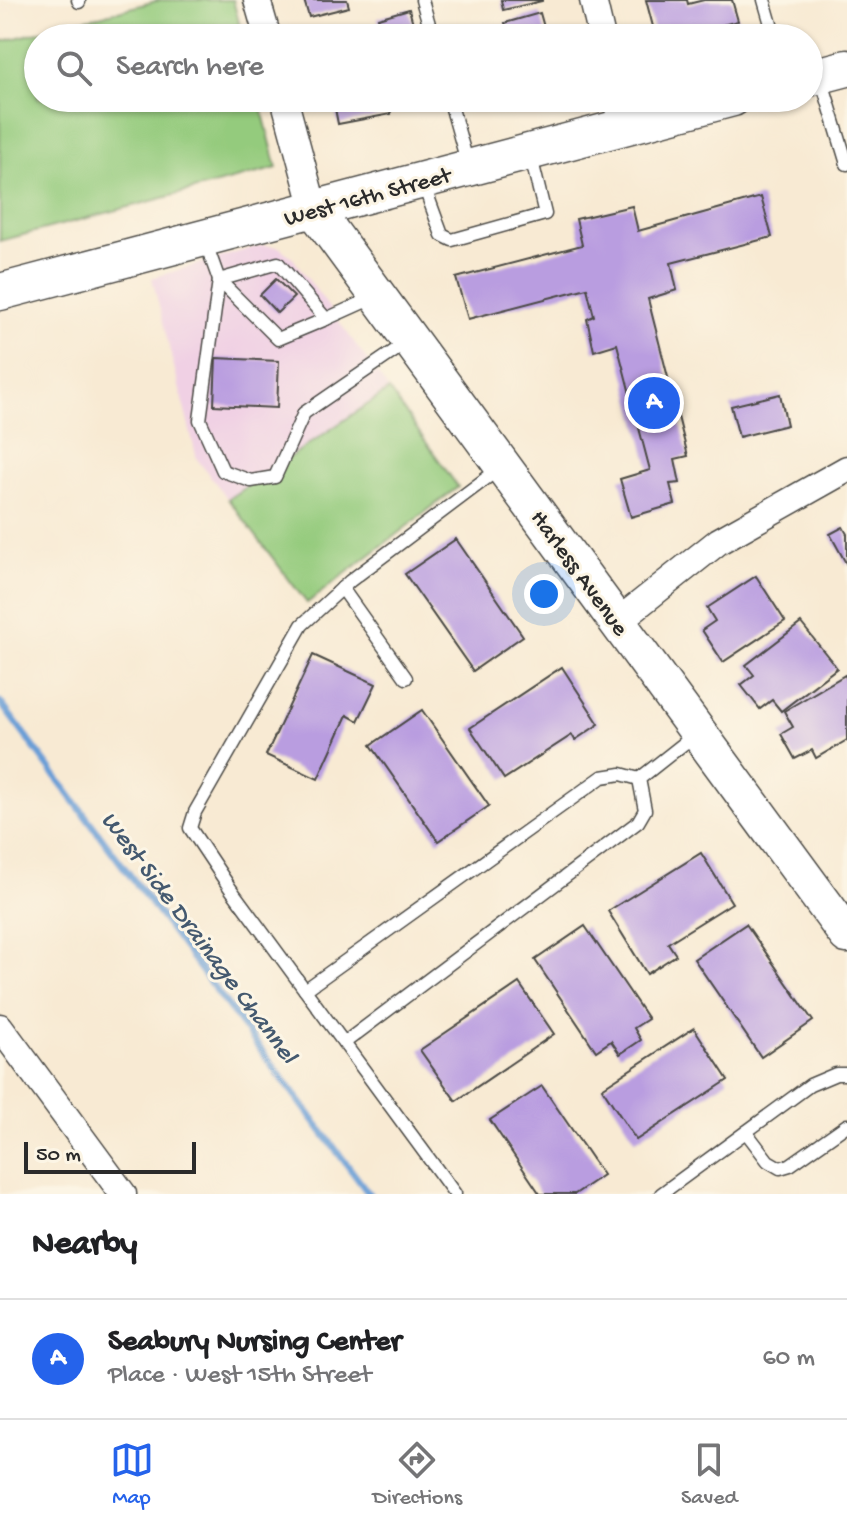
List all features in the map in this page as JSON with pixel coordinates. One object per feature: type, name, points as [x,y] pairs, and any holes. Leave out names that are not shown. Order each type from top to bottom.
[{"type":"main road","name":"West 16th Street","points":[[0,292],[530,151],[619,113]]},
{"type":"main road","name":"Harless Avenue","points":[[314,209],[698,732],[843,920]]},
{"type":"street","points":[[257,0],[264,24]]},
{"type":"street","points":[[593,0],[599,24]]},
{"type":"street","points":[[288,112],[314,209]]},
{"type":"street","points":[[617,622],[719,541],[847,469]]},
{"type":"street","points":[[0,1027],[123,1194]]},
{"type":"lane","points":[[422,0],[429,24]]},
{"type":"lane","points":[[764,0],[771,24]]},
{"type":"lane","points":[[826,74],[847,164]]},
{"type":"lane","points":[[453,112],[469,168]]},
{"type":"lane","points":[[422,180],[442,235],[452,240],[545,214],[530,151]]},
{"type":"lane","points":[[204,238],[219,280],[278,339],[377,296]]},
{"type":"lane","points":[[219,280],[278,263],[326,319]]},
{"type":"lane","points":[[219,280],[200,420],[223,471],[251,481],[275,477],[304,413],[411,340]]},
{"type":"lane","points":[[455,1194],[230,888],[190,828],[195,812],[302,625],[342,588],[503,466]]},
{"type":"lane","points":[[342,588],[406,678]]},
{"type":"lane","points":[[639,779],[698,732]]},
{"type":"lane","points":[[305,990],[602,777],[621,774],[639,779]]},
{"type":"lane","points":[[344,1043],[638,822],[645,810],[639,779]]},
{"type":"lane","points":[[661,1194],[810,1085],[836,1074],[847,1074]]},
{"type":"lane","points":[[746,1132],[768,1161],[780,1168],[790,1165],[847,1125]]},
{"type":"shaded area","points":[[262,245],[279,247],[292,257],[389,390],[228,499],[197,459],[152,278]]},
{"type":"green space","points":[[160,0],[233,0],[239,24],[69,24]]},
{"type":"green space","points":[[24,36],[24,112],[263,112],[277,168],[0,241],[0,42]]},
{"type":"green space","points":[[389,390],[458,487],[307,603],[228,499]]},
{"type":"building","points":[[304,0],[347,0],[349,7],[309,17]]},
{"type":"building","points":[[501,0],[542,0],[542,1],[503,10]]},
{"type":"building","points":[[646,0],[687,0],[688,4],[704,0],[732,0],[738,21],[726,24],[652,24]]},
{"type":"building","points":[[409,9],[413,24],[380,24],[378,18]]},
{"type":"building","points":[[540,13],[543,24],[505,24]]},
{"type":"building","points":[[336,112],[391,112],[391,114],[338,124]]},
{"type":"building","points":[[761,197],[772,237],[671,263],[677,290],[648,299],[688,456],[675,459],[680,483],[670,484],[675,504],[631,517],[620,479],[650,470],[617,344],[594,351],[587,319],[594,316],[587,288],[468,319],[456,278],[582,245],[576,219],[632,206],[638,231]]},
{"type":"building","points":[[276,279],[294,297],[277,313],[260,295]]},
{"type":"building","points":[[216,358],[279,361],[277,408],[214,405]]},
{"type":"building","points":[[780,394],[787,425],[739,437],[731,406]]},
{"type":"building","points":[[843,527],[847,534],[847,565],[830,534]]},
{"type":"building","points":[[456,539],[523,636],[473,671],[405,574]]},
{"type":"building","points":[[756,576],[785,621],[723,662],[702,630],[715,621],[707,608]]},
{"type":"building","points":[[801,623],[837,668],[781,711],[772,700],[760,709],[741,685],[754,675],[746,665]]},
{"type":"building","points":[[313,655],[376,684],[358,721],[347,715],[318,779],[266,755]]},
{"type":"building","points":[[562,667],[599,724],[575,740],[572,735],[504,779],[470,728]]},
{"type":"building","points":[[845,675],[847,740],[816,758],[812,750],[795,759],[781,734],[793,727],[784,711]]},
{"type":"building","points":[[422,710],[489,806],[438,841],[371,745]]},
{"type":"building","points":[[701,853],[732,903],[668,943],[676,955],[647,974],[608,911]]},
{"type":"building","points":[[746,924],[813,1021],[761,1057],[694,959]]},
{"type":"building","points":[[585,926],[648,1019],[634,1028],[641,1040],[620,1054],[611,1041],[596,1051],[535,960]]},
{"type":"building","points":[[519,983],[554,1034],[456,1101],[420,1050]]},
{"type":"building","points":[[694,1028],[728,1080],[636,1140],[602,1088]]},
{"type":"building","points":[[542,1086],[603,1175],[575,1194],[540,1194],[490,1120]]},
{"type":"waterway","name":"West Side Drainage Channel","points":[[0,702],[369,1194]]},
{"type":"place","name":"Seabury Nursing Center","points":[[654,403]]}]
